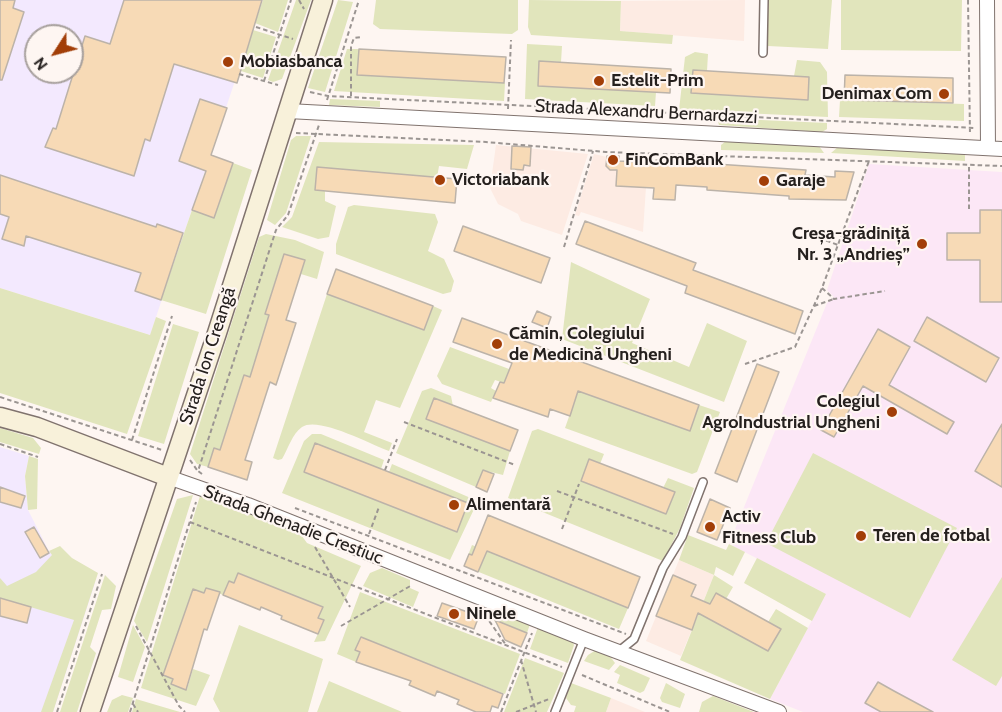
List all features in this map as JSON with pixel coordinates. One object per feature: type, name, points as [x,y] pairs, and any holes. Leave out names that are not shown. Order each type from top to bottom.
[{"type":"street","name":"Strada Ion Creangă","points":[[90,712],[323,0]]},
{"type":"street","points":[[987,0],[995,149]]},
{"type":"street","name":"Strada Alexandru Bernardazzi","points":[[288,111],[995,149]]},
{"type":"street","name":"Strada Ghenadie Crestiuc","points":[[0,417],[37,428],[302,526],[537,621],[779,712]]},
{"type":"lane","points":[[763,53],[764,0]]},
{"type":"lane","points":[[618,652],[635,637],[663,568],[682,537],[703,482]]},
{"type":"lane","points":[[555,712],[584,639]]},
{"type":"path","points":[[264,81],[291,0]]},
{"type":"path","points":[[198,471],[276,230],[288,215],[324,112],[359,0]]},
{"type":"path","points":[[968,0],[969,209]]},
{"type":"path","points":[[256,27],[298,41]]},
{"type":"path","points":[[351,97],[351,46],[354,38],[362,37]]},
{"type":"path","points":[[507,144],[511,40]]},
{"type":"path","points":[[239,74],[294,90],[328,96],[508,103],[981,128]]},
{"type":"path","points":[[281,132],[593,151],[1002,166]]},
{"type":"path","points":[[564,247],[593,151]]},
{"type":"path","points":[[745,364],[795,347],[822,288],[869,161]]},
{"type":"path","points":[[819,238],[838,245]]},
{"type":"path","points":[[822,288],[834,299]]},
{"type":"path","points":[[814,306],[834,299],[885,291]]},
{"type":"path","points":[[132,440],[172,316]]},
{"type":"path","points":[[0,397],[190,459],[198,471],[204,475],[130,712]]},
{"type":"path","points":[[404,422],[515,465]]},
{"type":"path","points":[[385,470],[397,439]]},
{"type":"path","points":[[0,444],[38,457]]},
{"type":"path","points":[[562,529],[579,484]]},
{"type":"path","points":[[557,490],[682,537]]},
{"type":"path","points":[[285,504],[635,637]]},
{"type":"path","points":[[369,534],[380,507]]},
{"type":"path","points":[[190,522],[571,670],[670,712]]},
{"type":"path","points":[[302,526],[350,607]]},
{"type":"path","points":[[341,626],[415,583],[426,556]]},
{"type":"path","points":[[57,712],[102,574]]},
{"type":"path","points":[[125,605],[179,706],[184,712],[190,709]]},
{"type":"path","points":[[482,610],[506,645]]},
{"type":"path","points":[[501,712],[537,621]]},
{"type":"path","points":[[521,660],[536,712]]},
{"type":"path","points":[[516,712],[562,694]]},
{"type":"path","points":[[133,704],[138,712]]},
{"type":"shaded area","points":[[0,0],[262,0],[150,335],[0,288]]},
{"type":"shaded area","points":[[745,0],[744,41],[620,31],[621,2],[612,1]]},
{"type":"shaded area","points":[[496,145],[588,154],[562,235],[521,221],[518,214],[498,204],[490,188]]},
{"type":"shaded area","points":[[594,154],[607,157],[607,166],[610,170],[617,170],[616,185],[646,187],[643,232],[581,212],[579,216],[575,215]]},
{"type":"shaded area","name":"Colegiul AgroIndustrial Ungheni","points":[[869,164],[1002,172],[1002,712],[803,712],[770,699],[826,594],[729,544],[827,303],[834,297],[827,290]]},
{"type":"shaded area","points":[[0,447],[29,456],[25,476],[28,510],[49,551],[95,583],[53,712],[0,712]]},
{"type":"shaded area","points":[[679,560],[714,575],[681,656],[646,641]]},
{"type":"shaded area","points":[[611,698],[645,712],[606,712]]},
{"type":"green space","points":[[263,0],[288,0],[278,32],[255,23]]},
{"type":"green space","points":[[296,0],[311,0],[282,79],[273,82],[268,80]]},
{"type":"green space","points":[[338,0],[353,2],[325,92],[308,88]]},
{"type":"green space","points":[[376,0],[518,0],[518,30],[512,34],[380,29],[373,24]]},
{"type":"green space","points":[[529,0],[621,1],[620,31],[673,35],[672,44],[531,35],[528,27]]},
{"type":"green space","points":[[768,0],[832,0],[828,49],[768,46]]},
{"type":"green space","points":[[841,0],[962,0],[961,51],[841,50]]},
{"type":"green space","points":[[253,30],[276,37],[263,78],[241,71]]},
{"type":"green space","points":[[527,44],[562,46],[561,62],[539,61],[656,92],[655,106],[525,99]]},
{"type":"green space","points":[[347,49],[359,49],[358,75],[505,83],[504,101],[334,91]]},
{"type":"green space","points":[[695,52],[708,54],[707,71],[693,70],[692,93],[808,100],[809,77],[794,76],[797,60],[820,62],[827,72],[828,117],[679,110],[685,57]]},
{"type":"green space","points":[[330,99],[380,101],[380,107],[329,105]]},
{"type":"green space","points":[[840,100],[964,104],[964,121],[839,117]]},
{"type":"green space","points":[[717,118],[827,123],[827,129],[822,132],[719,125]]},
{"type":"green space","points":[[296,136],[311,136],[286,213],[275,225],[267,220],[291,140]]},
{"type":"green space","points":[[726,141],[819,146],[824,153],[721,150],[721,145]]},
{"type":"green space","points":[[319,142],[474,145],[467,169],[439,166],[437,178],[317,167],[315,190],[325,191],[325,201],[336,206],[329,237],[318,239],[282,227],[292,217]]},
{"type":"green space","points":[[838,147],[965,154],[965,161],[831,153]]},
{"type":"green space","points":[[233,163],[252,170],[206,314],[161,300],[192,210],[214,218]]},
{"type":"green space","points":[[354,205],[435,214],[438,222],[428,251],[444,259],[454,281],[451,292],[443,294],[336,254],[336,244],[348,207]]},
{"type":"green space","points":[[266,234],[295,240],[324,252],[317,279],[301,274],[304,260],[284,254],[265,313],[269,315],[250,377],[244,375],[225,435],[227,452],[214,448],[208,467],[197,464],[190,454],[259,237]]},
{"type":"green space","points":[[571,262],[650,299],[632,343],[689,367],[707,323],[747,341],[724,402],[562,339]]},
{"type":"green space","points":[[0,288],[150,335],[156,317],[166,321],[127,434],[0,393]]},
{"type":"green space","points":[[327,294],[423,330],[433,306],[442,310],[400,408],[376,400],[364,432],[392,443],[389,451],[332,428],[310,425],[299,430],[282,459],[278,460],[273,458]]},
{"type":"green space","points":[[173,324],[199,332],[164,444],[138,436]]},
{"type":"green space","points":[[450,347],[536,379],[506,378],[504,383],[495,380],[491,388],[496,391],[491,402],[442,384],[437,376]]},
{"type":"green space","points":[[431,388],[451,396],[453,406],[434,399],[426,419],[510,451],[503,475],[483,470],[476,487],[396,453],[422,391]]},
{"type":"green space","points":[[578,391],[690,431],[699,405],[720,412],[697,472],[692,474],[565,428]]},
{"type":"green space","points":[[0,428],[33,438],[41,448],[39,454],[0,442]]},
{"type":"green space","points":[[538,429],[604,454],[600,464],[589,460],[581,481],[666,514],[674,493],[663,488],[668,478],[694,488],[680,528],[663,561],[508,498],[532,431]]},
{"type":"green space","points":[[312,434],[321,434],[384,460],[381,469],[315,443],[304,472],[456,532],[468,503],[389,472],[392,464],[473,499],[475,507],[450,560],[282,493],[304,441]]},
{"type":"green space","name":"Teren de fotbal","points":[[813,453],[957,528],[910,618],[766,543]]},
{"type":"green space","points":[[29,456],[38,459],[37,509],[28,510],[25,476]]},
{"type":"green space","points":[[193,495],[147,642],[134,621],[177,499]]},
{"type":"green space","points":[[200,496],[299,532],[307,543],[361,566],[325,641],[314,642],[324,621],[318,618],[322,607],[239,573],[234,583],[229,582],[223,595],[206,588],[204,593],[193,589],[172,685],[187,689],[193,669],[210,675],[196,706],[141,688]]},
{"type":"green space","points":[[688,535],[726,550],[729,544],[745,552],[733,576],[716,567],[714,575],[679,560]]},
{"type":"green space","points":[[472,545],[628,608],[619,629],[464,566]]},
{"type":"green space","points":[[60,546],[72,558],[98,573],[53,712],[41,712],[74,620],[0,598],[0,578],[7,586],[36,572],[52,555],[49,551]]},
{"type":"green space","points":[[757,558],[826,594],[812,621],[744,583]]},
{"type":"green space","points":[[382,568],[410,580],[410,588],[419,592],[413,607],[363,586],[370,573]]},
{"type":"green space","points":[[105,575],[116,586],[111,609],[102,610],[90,647],[96,653],[77,712],[60,712]]},
{"type":"green space","points":[[714,575],[733,587],[726,599],[716,594],[704,616],[768,651],[780,629],[768,622],[776,609],[808,628],[770,699],[680,660]]},
{"type":"green space","points":[[1002,577],[1002,676],[996,686],[952,660]]},
{"type":"green space","points":[[360,592],[520,654],[505,694],[361,637],[356,649],[360,652],[356,662],[337,654]]},
{"type":"green space","points":[[490,609],[530,624],[527,633],[501,623],[499,628],[490,614]]},
{"type":"green space","points":[[133,625],[145,647],[133,682],[118,677]]},
{"type":"green space","points":[[239,625],[323,659],[308,712],[220,712],[213,699]]},
{"type":"green space","points":[[538,627],[572,640],[574,645],[568,663],[530,649]]},
{"type":"green space","points":[[596,650],[609,655],[615,663],[609,670],[584,661]]},
{"type":"green space","points":[[525,658],[564,673],[547,712],[504,712]]},
{"type":"green space","points":[[620,665],[650,678],[644,691],[640,693],[617,683],[620,675],[614,672]]},
{"type":"green space","points":[[329,681],[402,712],[317,712]]},
{"type":"green space","points":[[571,683],[611,698],[606,712],[574,712],[576,706],[571,705],[566,698]]},
{"type":"green space","points":[[666,683],[685,694],[680,708],[662,702],[660,698]]},
{"type":"green space","points":[[122,695],[133,698],[128,712],[107,712],[112,700]]},
{"type":"green space","points":[[713,696],[754,712],[699,712],[702,702]]},
{"type":"green space","points":[[136,699],[180,712],[132,712]]},
{"type":"building","points":[[0,0],[15,0],[13,8],[24,12],[2,80],[0,80]]},
{"type":"building","points":[[124,0],[262,0],[237,83],[174,64],[150,141],[145,139],[134,176],[45,147],[53,128],[56,129],[70,84],[84,84],[85,36],[110,44]]},
{"type":"building","points":[[359,49],[506,57],[504,83],[357,75]]},
{"type":"building","points":[[539,61],[671,69],[670,93],[538,86]]},
{"type":"building","points":[[693,70],[809,77],[808,100],[691,93]]},
{"type":"building","points":[[845,75],[953,78],[953,103],[844,100]]},
{"type":"building","points":[[200,99],[227,108],[211,155],[233,163],[214,218],[192,210],[206,171],[179,161]]},
{"type":"building","points":[[512,146],[531,147],[530,166],[524,165],[523,170],[511,169]]},
{"type":"building","points":[[607,156],[619,156],[619,161],[656,163],[656,160],[806,170],[805,175],[835,177],[835,171],[854,172],[846,200],[789,199],[789,196],[707,190],[707,187],[676,185],[675,200],[653,199],[654,188],[616,186],[617,170],[610,170],[606,166]]},
{"type":"building","points":[[317,167],[457,179],[455,203],[315,190]]},
{"type":"building","points":[[0,175],[156,227],[157,224],[183,233],[161,300],[135,291],[141,273],[26,236],[24,246],[2,239],[9,217],[0,214]]},
{"type":"building","points":[[980,210],[1002,210],[1002,302],[980,302],[980,260],[947,260],[947,233],[980,233]]},
{"type":"building","points":[[585,221],[696,263],[693,270],[803,311],[795,334],[685,293],[687,286],[576,244]]},
{"type":"building","points":[[463,226],[550,258],[541,283],[454,251]]},
{"type":"building","points":[[284,254],[305,260],[286,320],[296,323],[276,385],[270,382],[245,460],[252,462],[247,480],[208,467],[214,448],[220,450],[244,375],[250,377],[269,315],[265,314]]},
{"type":"building","points":[[336,269],[433,306],[424,330],[327,294]]},
{"type":"building","points":[[537,311],[551,317],[547,328],[532,322]]},
{"type":"building","points":[[927,317],[999,358],[986,382],[914,341]]},
{"type":"building","points":[[462,318],[699,405],[690,431],[578,391],[570,416],[550,409],[548,417],[493,398],[500,382],[504,383],[512,363],[453,342]]},
{"type":"building","points":[[878,329],[910,347],[889,385],[954,422],[947,434],[863,386],[834,437],[821,430]]},
{"type":"building","points":[[757,364],[779,372],[737,482],[715,473]]},
{"type":"building","points":[[434,398],[518,430],[510,451],[426,419]]},
{"type":"building","points":[[1002,424],[1002,487],[975,471]]},
{"type":"building","points":[[315,443],[468,503],[457,532],[304,472]]},
{"type":"building","points":[[589,459],[675,492],[666,514],[581,481]]},
{"type":"building","points":[[483,470],[494,474],[487,492],[476,487]]},
{"type":"building","points":[[0,487],[25,496],[21,508],[0,502]]},
{"type":"building","points":[[710,499],[730,508],[717,540],[697,532]]},
{"type":"building","points":[[488,515],[640,577],[628,608],[487,551],[478,572],[464,566],[469,554],[472,555]]},
{"type":"building","points":[[34,527],[49,553],[40,558],[25,532]]},
{"type":"building","points":[[238,573],[323,607],[318,618],[324,620],[318,634],[281,619],[282,616],[261,607],[260,610],[223,595],[229,581],[234,583]]},
{"type":"building","points":[[673,575],[696,585],[691,596],[710,604],[716,593],[781,629],[768,651],[698,613],[692,630],[656,616]]},
{"type":"building","points":[[206,588],[220,592],[207,630],[204,629],[186,690],[171,684],[173,679],[163,675],[193,589],[204,593]]},
{"type":"building","points":[[0,598],[31,607],[27,623],[0,616]]},
{"type":"building","points":[[442,603],[479,616],[474,629],[437,616]]},
{"type":"building","points":[[495,620],[527,633],[521,647],[505,640]]},
{"type":"building","points":[[361,637],[503,694],[498,708],[492,706],[490,712],[476,712],[457,704],[459,700],[437,691],[435,696],[409,685],[411,681],[356,662],[360,652],[355,650]]},
{"type":"building","points":[[878,682],[933,712],[881,712],[865,703]]},
{"type":"place","name":"Mobiasbanca","points":[[228,62]]},
{"type":"place","name":"Estelit-Prim","points":[[599,81]]},
{"type":"place","name":"Denimax Com","points":[[944,94]]},
{"type":"place","name":"FinComBank","points":[[613,160]]},
{"type":"place","name":"Victoriabank","points":[[440,180]]},
{"type":"place","name":"Garaje","points":[[764,181]]},
{"type":"place","name":"Creșa-grădiniță Nr. 3 „Andrieș”","points":[[922,244]]},
{"type":"place","name":"Cămin, Colegiului de Medicină Ungheni","points":[[497,344]]},
{"type":"place","name":"Colegiul AgroIndustrial Ungheni","points":[[892,412]]},
{"type":"place","name":"Alimentară","points":[[454,505]]},
{"type":"place","name":"Activ Fitness Club","points":[[710,527]]},
{"type":"place","name":"Teren de fotbal","points":[[861,536]]},
{"type":"place","name":"Ninele","points":[[454,614]]}]
